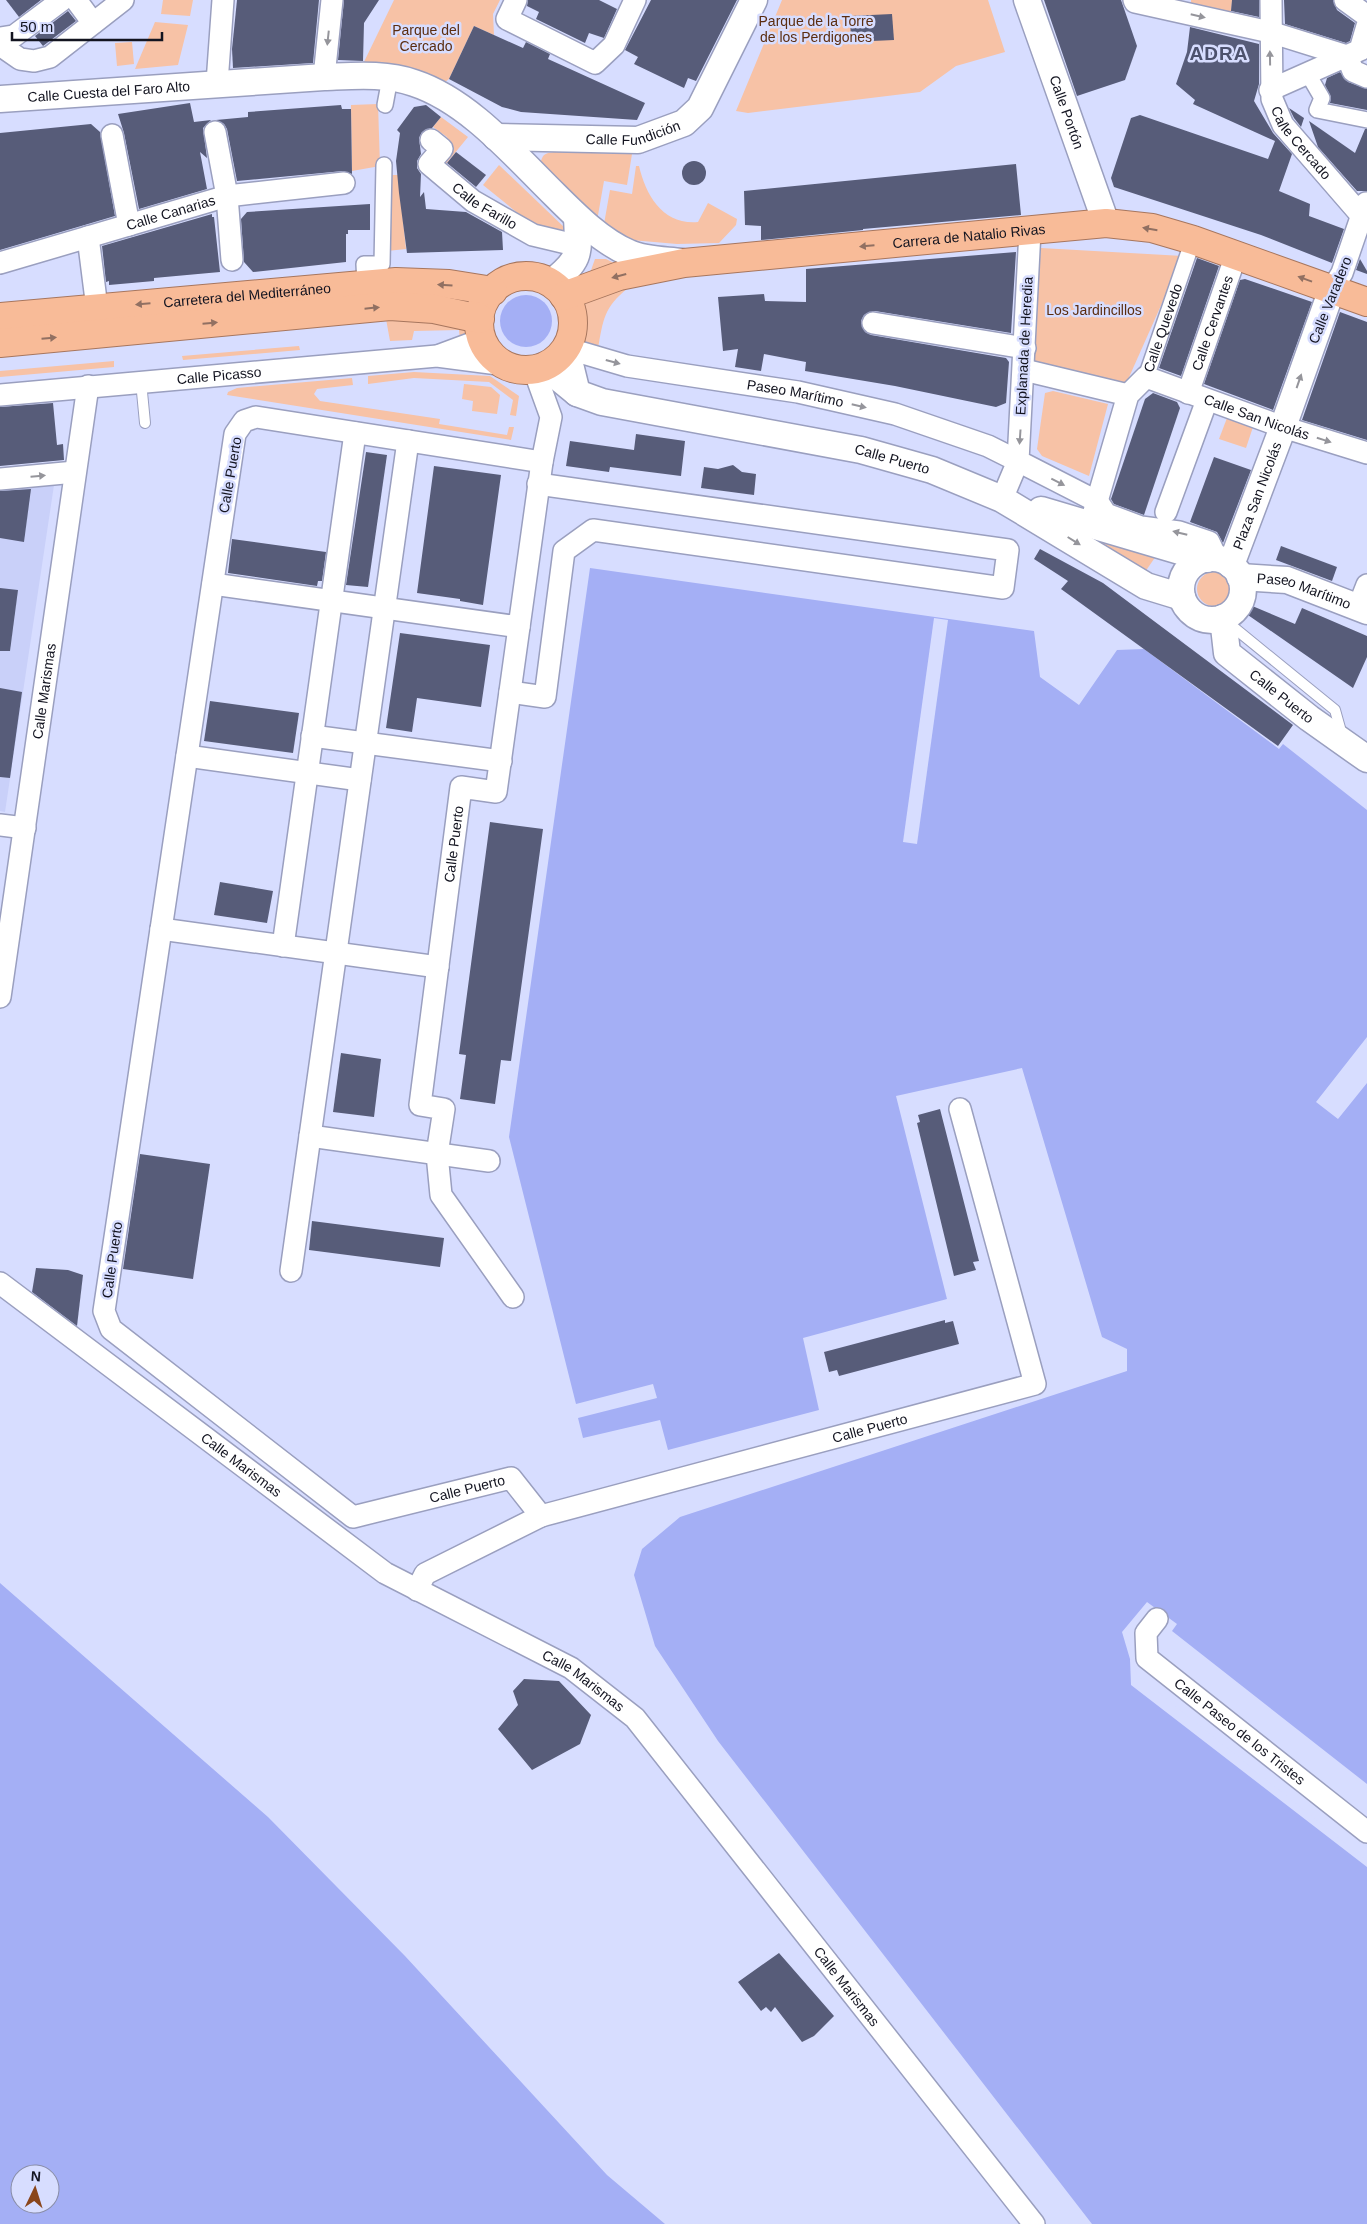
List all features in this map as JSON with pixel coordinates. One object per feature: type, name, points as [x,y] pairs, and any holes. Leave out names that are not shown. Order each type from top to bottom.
[{"type":"highway","name":"Carrera de Natalio Rivas","points":[[557,290],[684,263],[1106,223],[1152,228],[1193,240],[1367,302]]},
{"type":"highway","points":[[522,277],[537,278],[557,290],[571,308],[573,322],[572,336],[566,348],[556,359],[539,368],[518,370],[506,365],[490,353],[481,329],[486,301],[493,291],[509,280],[522,277]]},
{"type":"highway","name":"Carretera del Mediterráneo","points":[[0,317],[396,282],[493,291]]},
{"type":"highway","name":"Carretera del Mediterráneo","points":[[0,343],[390,306],[434,309],[481,329]]},
{"type":"street","points":[[0,38],[14,36],[62,0]]},
{"type":"street","points":[[76,0],[93,23]]},
{"type":"street","points":[[0,45],[20,59],[34,61],[50,57],[123,0]]},
{"type":"street","points":[[217,83],[223,0]]},
{"type":"street","points":[[332,0],[324,77],[372,75],[390,78],[414,83],[450,100],[496,137],[577,218],[630,254],[684,263]]},
{"type":"street","points":[[516,0],[507,19],[595,63],[614,45],[635,0]]},
{"type":"street","name":"Calle Fundición","points":[[496,137],[638,140],[684,123],[700,108],[754,0]]},
{"type":"street","name":"Calle Portón","points":[[1027,0],[1106,223]]},
{"type":"street","points":[[1134,0],[1135,2],[1171,5],[1353,53]]},
{"type":"street","name":"Calle Cercado","points":[[1271,0],[1270,90],[1283,125],[1364,208]]},
{"type":"street","points":[[1345,0],[1367,16]]},
{"type":"street","points":[[1367,26],[1353,53],[1353,71],[1367,77]]},
{"type":"street","points":[[1270,90],[1353,53]]},
{"type":"street","points":[[1308,74],[1322,98],[1317,110],[1367,120]]},
{"type":"street","name":"Calle Cuesta del Faro Alto","points":[[0,99],[324,77]]},
{"type":"street","points":[[385,105],[390,78]]},
{"type":"street","points":[[215,132],[227,196],[232,260]]},
{"type":"street","points":[[112,135],[129,225]]},
{"type":"street","name":"Calle Farillo","points":[[431,140],[442,148],[430,164],[473,201],[533,235],[579,246]]},
{"type":"street","points":[[364,284],[364,264],[382,264],[384,165]]},
{"type":"street","name":"Calle Canarias","points":[[0,262],[227,196],[344,183]]},
{"type":"street","name":"Calle Varadero","points":[[1283,427],[1332,289],[1342,273],[1364,208]]},
{"type":"street","points":[[557,290],[568,269],[578,256],[577,218]]},
{"type":"street","name":"Explanada de Heredia","points":[[1018,461],[1030,230]]},
{"type":"street","points":[[88,237],[97,308]]},
{"type":"street","name":"Calle Quevedo","points":[[1094,513],[1128,395],[1146,377],[1193,240]]},
{"type":"street","name":"Calle Cervantes","points":[[1166,512],[1236,255]]},
{"type":"street","points":[[873,323],[1025,348]]},
{"type":"street","points":[[437,356],[481,329]]},
{"type":"street","points":[[566,348],[577,393]]},
{"type":"street","name":"Paseo Marítimo","points":[[566,348],[627,366],[798,392],[895,414],[988,446],[1018,461],[1094,513],[1224,565],[1364,601]]},
{"type":"street","points":[[437,356],[506,365]]},
{"type":"street","name":"Calle Picasso","points":[[0,395],[437,356]]},
{"type":"street","name":"Calle Puerto","points":[[539,368],[577,393],[602,402],[861,450],[932,470],[1002,499],[1146,586],[1182,597]]},
{"type":"street","name":"Calle Puerto","points":[[513,1297],[441,1195],[437,1154],[444,1109],[420,1105],[461,787],[496,792],[538,484],[551,418],[539,368]]},
{"type":"street","points":[[1024,370],[1128,395]]},
{"type":"street","name":"Calle San Nicolás","points":[[1146,377],[1283,427],[1367,453]]},
{"type":"street","name":"Calle Marismas","points":[[0,997],[88,386]]},
{"type":"street","name":"Calle Puerto","points":[[542,462],[256,417],[244,421],[235,434],[104,1311],[111,1329],[353,1517],[512,1478],[541,1516],[1035,1384],[960,1109]]},
{"type":"street","name":"Plaza San Nicolás","points":[[1224,565],[1283,427]]},
{"type":"street","points":[[283,946],[355,433]]},
{"type":"street","points":[[291,1272],[408,441]]},
{"type":"street","points":[[1002,499],[1018,461]]},
{"type":"street","points":[[0,479],[75,472]]},
{"type":"street","points":[[510,692],[545,697],[564,551],[593,530],[1003,588],[1008,550],[538,484]]},
{"type":"street","name":"Paseo Marítimo","points":[[1002,499],[1094,513]]},
{"type":"street","points":[[1197,562],[1224,565],[1243,586],[1240,601],[1231,613],[1223,618],[1202,618],[1193,614],[1182,597],[1183,576],[1197,562]]},
{"type":"street","points":[[213,584],[519,627]]},
{"type":"street","name":"Calle Puerto","points":[[1223,618],[1227,653],[1309,718],[1367,759]]},
{"type":"street","points":[[312,736],[500,761]]},
{"type":"street","points":[[187,756],[360,780]]},
{"type":"street","points":[[0,825],[25,828]]},
{"type":"street","points":[[161,929],[438,967]]},
{"type":"street","points":[[310,1136],[489,1161]]},
{"type":"street","name":"Calle Marismas","points":[[0,1283],[385,1573],[571,1668],[634,1718],[1034,2224]]},
{"type":"street","points":[[417,1590],[425,1574],[541,1516]]},
{"type":"street","name":"Calle Paseo de los Tristes","points":[[1157,1619],[1146,1632],[1147,1658],[1367,1832]]},
{"type":"lane","points":[[142,392],[145,423]]},
{"type":"shaded area","points":[[54,485],[5,812],[0,811],[0,490]]},
{"type":"green space","points":[[163,0],[193,0],[190,16],[161,14]]},
{"type":"green space","name":"Parque del Cercado","points":[[394,0],[500,0],[493,14],[494,35],[474,26],[449,79],[440,86],[363,64]]},
{"type":"green space","name":"Parque de la Torre de los Perdigones","points":[[782,0],[988,0],[1005,52],[956,66],[920,92],[748,113],[736,111]]},
{"type":"green space","points":[[1191,0],[1232,0],[1231,15],[1191,5]]},
{"type":"green space","points":[[155,22],[188,25],[178,65],[135,69]]},
{"type":"green space","points":[[132,42],[134,64],[117,66],[115,43]]},
{"type":"green space","points":[[378,104],[380,166],[352,171],[351,105]]},
{"type":"green space","points":[[441,117],[468,137],[445,165],[449,147],[447,137],[433,127]]},
{"type":"green space","points":[[554,152],[632,154],[627,185],[604,181],[597,221],[544,167],[541,161],[544,155]]},
{"type":"green space","points":[[499,165],[564,227],[565,232],[546,236],[483,185]]},
{"type":"green space","points":[[636,166],[639,166],[646,188],[652,198],[666,214],[686,222],[698,222],[708,203],[737,219],[736,225],[719,243],[677,244],[631,240],[604,224],[610,190],[632,194]]},
{"type":"green space","points":[[389,175],[398,175],[406,249],[387,251]]},
{"type":"green space","name":"Los Jardincillos","points":[[1041,248],[1183,256],[1126,384],[1029,364]]},
{"type":"green space","points":[[595,259],[606,259],[620,266],[590,273]]},
{"type":"green space","points":[[612,285],[628,288],[609,308],[603,322],[598,349],[583,345],[586,318],[583,307],[589,300]]},
{"type":"green space","points":[[417,317],[466,328],[467,332],[460,340],[459,330],[414,331],[412,340],[390,341],[386,319]]},
{"type":"green space","points":[[299,346],[300,350],[183,360],[182,356]]},
{"type":"green space","points":[[114,361],[114,367],[0,377],[0,371]]},
{"type":"green space","points":[[414,372],[490,376],[519,396],[516,416],[510,415],[513,400],[489,382],[414,378],[368,384],[368,376]]},
{"type":"green space","points":[[352,378],[353,385],[317,389],[314,394],[320,401],[440,419],[439,424],[507,435],[509,427],[514,427],[511,440],[227,395],[228,392],[237,388]]},
{"type":"green space","points":[[464,384],[491,387],[500,395],[497,414],[472,411],[473,401],[462,399]]},
{"type":"green space","points":[[1053,391],[1108,404],[1089,476],[1042,456],[1037,449],[1045,393]]},
{"type":"green space","points":[[1227,418],[1253,427],[1246,448],[1219,439]]},
{"type":"green space","points":[[1088,536],[1156,556],[1145,572]]},
{"type":"green space","points":[[1214,572],[1221,573],[1226,577],[1230,582],[1230,596],[1226,601],[1221,605],[1214,606],[1207,605],[1202,601],[1198,596],[1197,589],[1198,582],[1202,577],[1207,573]]},
{"type":"water","points":[[526,295],[536,297],[544,303],[550,311],[552,321],[550,331],[544,339],[536,345],[526,347],[516,345],[508,339],[502,331],[500,321],[502,311],[508,303],[516,297]]},
{"type":"water","points":[[590,568],[1034,631],[1040,677],[1079,705],[1117,650],[1144,649],[1279,749],[1283,744],[1367,810],[1367,1037],[1316,1102],[1338,1119],[1367,1083],[1367,1784],[1172,1631],[1177,1624],[1147,1602],[1122,1632],[1135,1676],[1367,1865],[1367,2224],[1092,2224],[718,1741],[655,1646],[634,1575],[642,1549],[680,1517],[1127,1371],[1127,1349],[1102,1337],[1022,1068],[896,1096],[947,1299],[803,1338],[819,1410],[668,1450],[660,1420],[583,1438],[578,1418],[657,1398],[653,1384],[576,1404],[509,1137]]},
{"type":"water","points":[[0,1583],[268,1817],[405,1956],[607,2175],[665,2224],[0,2224]]},
{"type":"pier","points":[[934,618],[948,620],[917,844],[903,842]]},
{"type":"pier","points":[[1130,1659],[1133,1661],[1137,1675],[1367,1861],[1367,1867],[1131,1685]]},
{"type":"building","points":[[6,0],[41,0],[19,17]]},
{"type":"building","points":[[237,0],[319,0],[313,63],[233,68],[232,49]]},
{"type":"building","points":[[344,0],[379,0],[364,23],[363,61],[338,60]]},
{"type":"building","points":[[528,0],[599,0],[617,9],[604,38],[589,33],[585,43],[536,19],[539,12],[527,6]]},
{"type":"building","points":[[651,0],[737,0],[696,81],[688,78],[684,88],[634,64],[638,57],[625,50]]},
{"type":"building","points":[[1044,0],[1121,0],[1137,46],[1125,80],[1077,96]]},
{"type":"building","points":[[1232,0],[1259,0],[1259,17],[1231,11]]},
{"type":"building","points":[[1284,0],[1333,0],[1337,10],[1355,23],[1350,41],[1346,43],[1285,24]]},
{"type":"building","points":[[68,11],[76,21],[43,46],[35,36]]},
{"type":"building","points":[[892,14],[894,40],[851,42],[850,16]]},
{"type":"building","points":[[474,26],[523,48],[526,42],[550,54],[548,59],[645,103],[637,120],[521,112],[502,107],[449,79]]},
{"type":"building","points":[[1190,27],[1259,44],[1259,84],[1254,101],[1273,133],[1292,154],[1279,191],[1310,204],[1309,216],[1344,229],[1332,263],[1261,235],[1114,187],[1111,178],[1131,118],[1140,115],[1268,159],[1275,141],[1193,104],[1195,100],[1176,84],[1187,52]]},
{"type":"building","points":[[1340,72],[1348,82],[1367,89],[1367,110],[1330,103],[1331,97],[1325,85],[1327,78]]},
{"type":"building","points":[[190,103],[194,122],[211,120],[203,128],[207,158],[200,152],[207,189],[139,209],[124,133],[118,114]]},
{"type":"building","points":[[341,105],[342,109],[351,109],[352,174],[343,171],[237,181],[227,129],[224,124],[216,120],[248,117],[248,112]]},
{"type":"building","points":[[426,105],[441,117],[432,128],[422,132],[419,138],[421,154],[417,161],[417,168],[421,174],[420,197],[424,192],[426,209],[466,212],[502,232],[503,250],[407,253],[396,161],[400,133],[397,130],[414,107]]},
{"type":"building","points":[[1289,108],[1304,118],[1301,127],[1294,118]]},
{"type":"building","points":[[1309,121],[1355,153],[1365,129],[1367,129],[1367,191],[1357,191],[1318,147]]},
{"type":"building","points":[[91,124],[100,132],[115,216],[0,250],[0,133]]},
{"type":"building","points":[[456,152],[486,175],[476,187],[447,163]]},
{"type":"building","points":[[689,161],[699,161],[706,168],[706,178],[699,185],[689,185],[682,178],[682,168]]},
{"type":"building","points":[[1016,164],[1021,215],[761,240],[761,226],[745,225],[744,191]]},
{"type":"building","points":[[370,204],[370,230],[348,230],[348,234],[346,234],[346,262],[253,272],[244,262],[241,219],[247,212]]},
{"type":"building","points":[[212,214],[212,217],[214,217],[220,272],[154,278],[154,281],[109,285],[109,281],[106,282],[102,246]]},
{"type":"building","points":[[1016,252],[1011,333],[875,311],[864,315],[861,321],[865,332],[871,335],[1006,358],[1009,362],[1006,403],[996,407],[895,386],[805,371],[806,362],[764,354],[761,371],[735,367],[738,349],[723,351],[718,297],[764,294],[765,301],[806,302],[806,269]]},
{"type":"building","points":[[1197,258],[1219,266],[1181,376],[1159,368]]},
{"type":"building","points":[[1360,259],[1367,271],[1367,274],[1356,270]]},
{"type":"building","points":[[1245,279],[1312,302],[1273,410],[1204,384],[1240,280]]},
{"type":"building","points":[[1340,312],[1367,322],[1367,440],[1302,420]]},
{"type":"building","points":[[1153,393],[1177,402],[1180,408],[1144,515],[1114,504],[1111,499],[1145,399]]},
{"type":"building","points":[[53,403],[57,445],[63,444],[64,460],[0,466],[0,407]]},
{"type":"building","points":[[636,434],[685,441],[681,476],[610,467],[609,472],[566,466],[570,441],[634,450]]},
{"type":"building","points":[[366,452],[387,455],[368,587],[346,585]]},
{"type":"building","points":[[1214,457],[1251,470],[1223,543],[1217,532],[1190,522]]},
{"type":"building","points":[[733,465],[742,472],[756,474],[754,495],[701,488],[704,467],[718,469]]},
{"type":"building","points":[[434,466],[501,475],[483,605],[460,601],[460,599],[417,593]]},
{"type":"building","points":[[31,489],[24,542],[0,538],[0,491]]},
{"type":"building","points":[[232,539],[326,552],[322,581],[318,581],[317,586],[228,573]]},
{"type":"building","points":[[1281,546],[1337,567],[1332,581],[1276,560]]},
{"type":"building","points":[[1040,549],[1103,583],[1293,725],[1278,746],[1061,589],[1068,581],[1034,559]]},
{"type":"building","points":[[0,588],[18,590],[10,651],[0,651]]},
{"type":"building","points":[[1238,600],[1295,624],[1302,608],[1367,636],[1367,657],[1353,688],[1235,606]]},
{"type":"building","points":[[400,633],[490,645],[481,707],[417,698],[412,732],[386,728]]},
{"type":"building","points":[[0,688],[22,692],[10,778],[0,777]]},
{"type":"building","points":[[210,701],[299,713],[293,753],[204,741]]},
{"type":"building","points":[[490,822],[543,829],[511,1061],[501,1060],[495,1104],[460,1099],[466,1055],[459,1054]]},
{"type":"building","points":[[220,882],[273,891],[267,923],[214,915]]},
{"type":"building","points":[[341,1053],[381,1059],[374,1117],[333,1112]]},
{"type":"building","points":[[940,1109],[979,1261],[973,1262],[976,1270],[954,1276],[917,1123],[920,1122],[918,1115]]},
{"type":"building","points":[[140,1154],[210,1164],[193,1279],[123,1269]]},
{"type":"building","points":[[312,1221],[444,1238],[440,1267],[309,1250]]},
{"type":"building","points":[[36,1268],[68,1270],[83,1275],[77,1326],[32,1292]]},
{"type":"building","points":[[945,1320],[945,1323],[953,1321],[959,1344],[839,1376],[837,1370],[829,1372],[824,1352]]},
{"type":"building","points":[[524,1679],[559,1681],[591,1715],[580,1744],[532,1770],[498,1729],[518,1705],[513,1691]]},
{"type":"building","points":[[779,1953],[834,2016],[814,2036],[802,2042],[775,2007],[771,2012],[766,2007],[761,2011],[738,1982]]},
{"type":"district","name":"ADRA","points":[[1219,53]]}]
